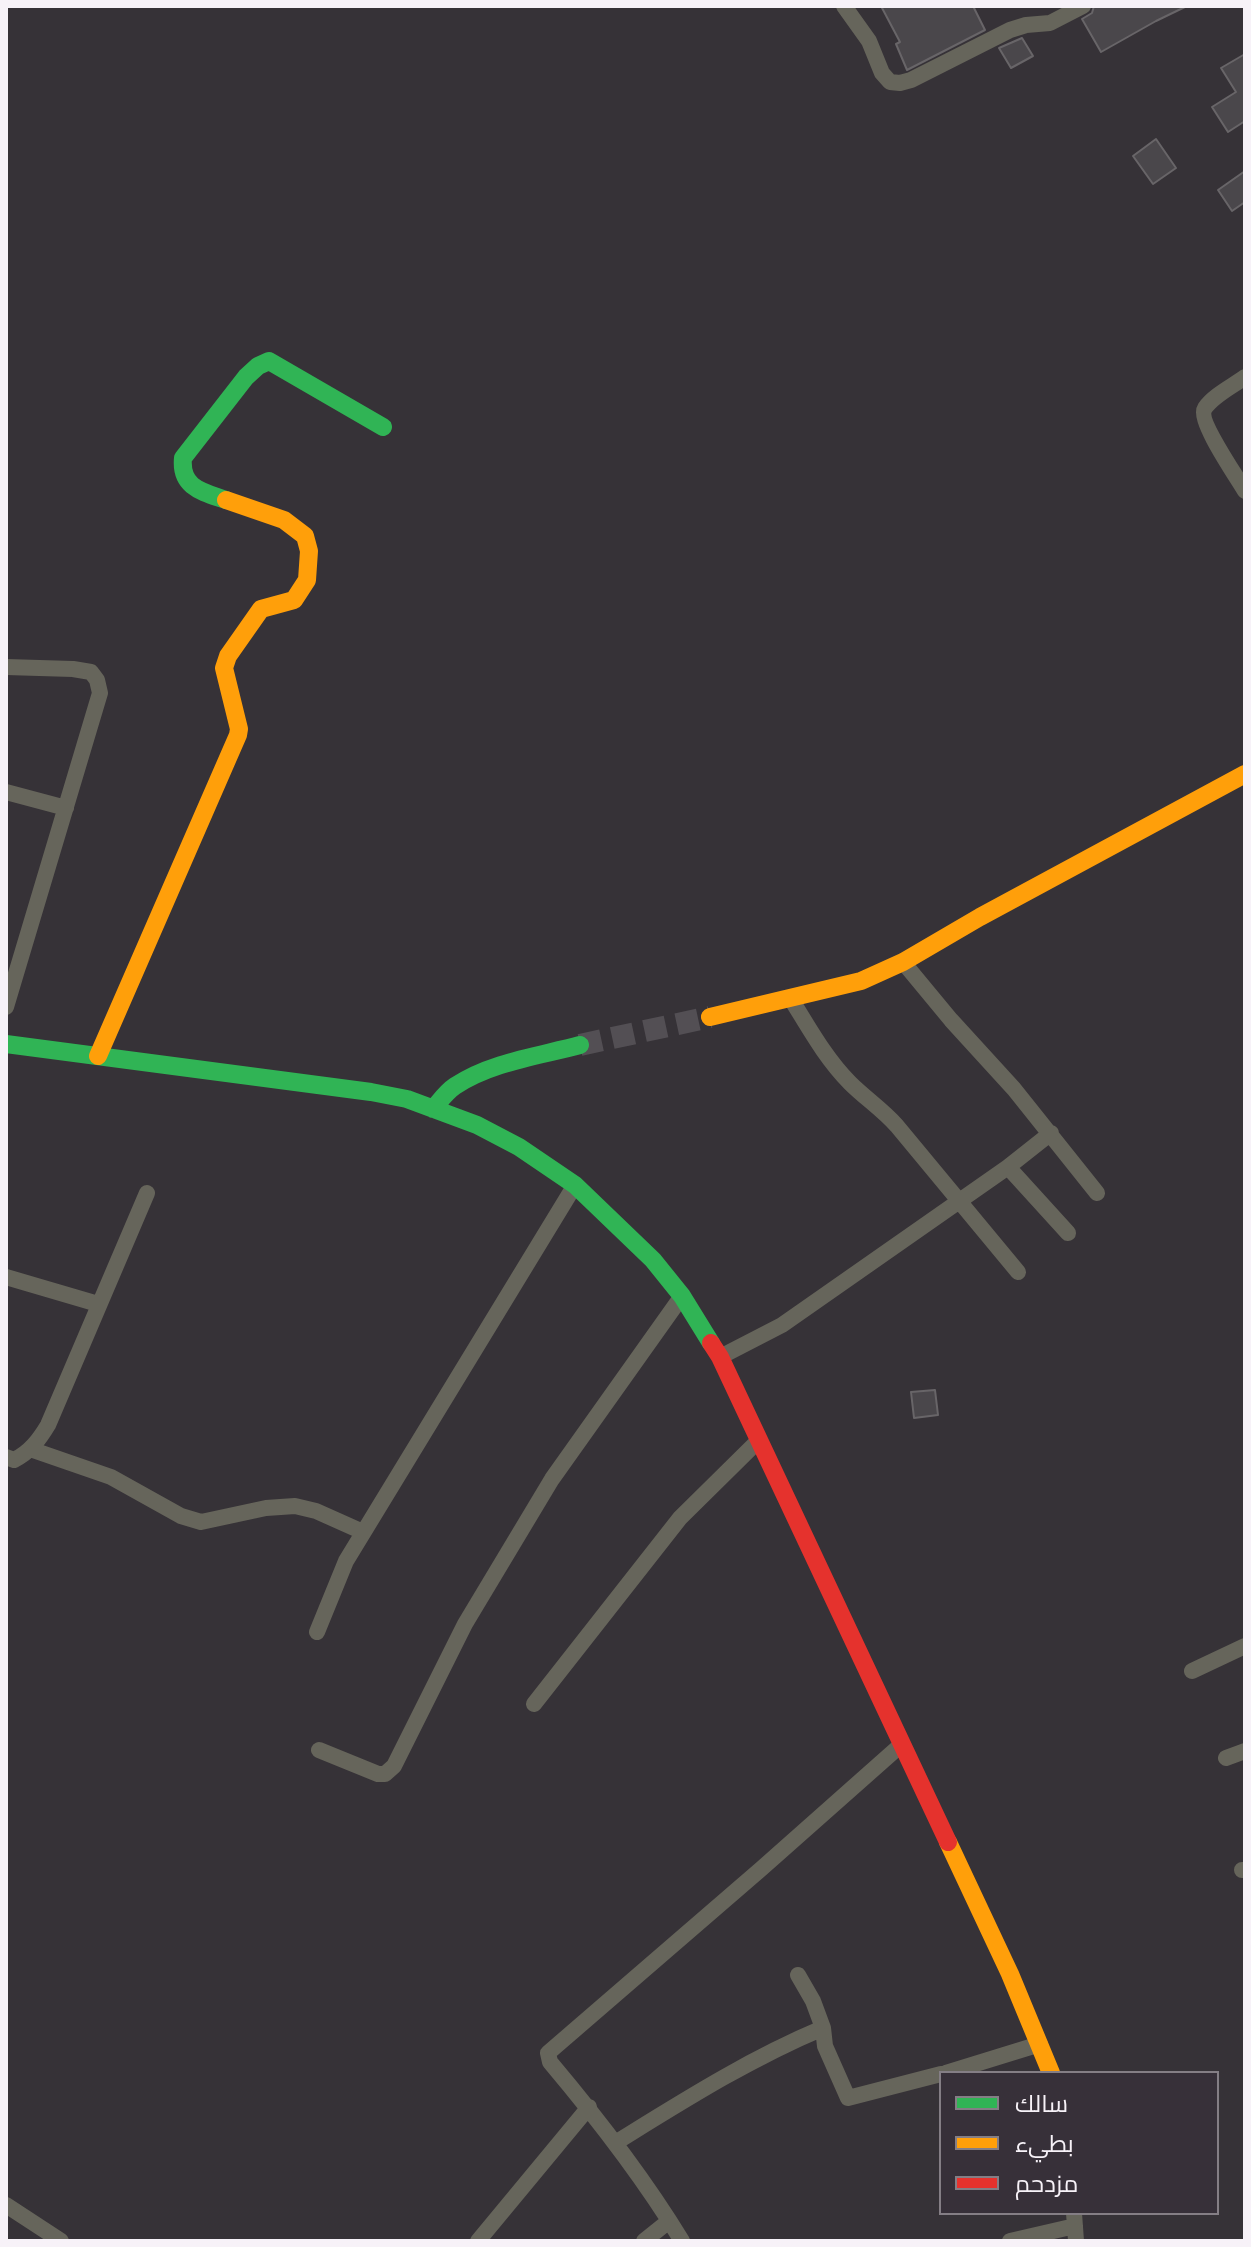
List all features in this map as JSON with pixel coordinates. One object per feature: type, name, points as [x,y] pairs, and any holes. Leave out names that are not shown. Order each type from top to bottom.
[{"type":"street","points":[[844,6],[869,41],[882,73],[890,82],[900,83],[1010,30],[1050,23],[1083,6]]},
{"type":"street","points":[[98,1056],[238,735],[224,668],[228,656],[261,609],[294,600],[307,580],[309,551],[305,536],[284,520],[190,485],[181,469],[183,458],[246,377],[269,361],[383,427]]},
{"type":"street","points":[[1245,377],[1211,403],[1203,415],[1245,491]]},
{"type":"street","points":[[6,667],[91,672],[100,693],[6,1007]]},
{"type":"street","points":[[710,1017],[861,981],[903,962],[1245,774]]},
{"type":"street","points":[[6,792],[66,808]]},
{"type":"street","points":[[903,962],[1051,1133],[1097,1193]]},
{"type":"street","points":[[791,999],[834,1064],[850,1083],[883,1110],[1018,1272]]},
{"type":"street","points":[[6,1044],[407,1099],[477,1125],[519,1147],[575,1185],[653,1260],[682,1296],[720,1357],[1010,1974],[1050,2071]]},
{"type":"street","points":[[433,1109],[457,1085],[491,1070],[580,1045]]},
{"type":"street","points":[[720,1357],[782,1325],[1008,1167],[1051,1133]]},
{"type":"street","points":[[1008,1167],[1068,1233]]},
{"type":"street","points":[[317,1632],[346,1561],[575,1185]]},
{"type":"street","points":[[6,1457],[14,1460],[30,1449],[48,1425],[147,1193]]},
{"type":"street","points":[[6,1277],[98,1304]]},
{"type":"street","points":[[319,1750],[378,1774],[385,1774],[394,1766],[465,1624],[552,1479],[682,1296]]},
{"type":"street","points":[[534,1704],[680,1518],[758,1441]]},
{"type":"street","points":[[30,1449],[111,1477],[181,1516],[201,1522],[266,1508],[295,1506],[316,1511],[363,1532]]},
{"type":"street","points":[[1192,1671],[1245,1646]]},
{"type":"street","points":[[682,2241],[589,2107],[550,2062],[548,2053],[902,1744]]},
{"type":"street","points":[[1226,1758],[1245,1751]]},
{"type":"street","points":[[798,1975],[813,2001],[823,2028],[825,2046],[848,2098],[939,2075]]},
{"type":"street","points":[[615,2143],[706,2086],[777,2047],[823,2028]]},
{"type":"street","points":[[953,2071],[1040,2044]]},
{"type":"street","points":[[478,2241],[589,2107]]},
{"type":"street","points":[[6,2205],[61,2241]]},
{"type":"street","points":[[644,2241],[669,2221]]},
{"type":"street","points":[[1010,2241],[1075,2227]]},
{"type":"building","points":[[881,6],[973,6],[985,30],[907,70],[896,44],[900,42]]},
{"type":"building","points":[[1094,6],[1187,6],[1101,52],[1082,19],[1092,13]]},
{"type":"building","points":[[1022,38],[1033,56],[1011,68],[999,48]]},
{"type":"building","points":[[1245,54],[1245,121],[1228,132],[1212,107],[1236,92],[1221,68]]},
{"type":"building","points":[[1156,139],[1176,168],[1153,184],[1133,156]]},
{"type":"building","points":[[1245,171],[1245,202],[1232,211],[1218,190]]},
{"type":"building","points":[[935,1390],[938,1415],[914,1418],[911,1392]]},
{"type":"tunnel","points":[[580,1045],[710,1017]]},
{"type":"traffic: fast","points":[[226,500],[201,491],[189,482],[185,476],[183,458],[258,366],[269,361],[383,427]]},
{"type":"traffic: fast","points":[[6,1044],[371,1092],[407,1099],[477,1125],[519,1147],[575,1185],[653,1260],[682,1296],[711,1343]]},
{"type":"traffic: fast","points":[[433,1109],[452,1088],[484,1071],[580,1045]]},
{"type":"traffic: slow","points":[[98,1056],[238,735],[224,668],[228,656],[261,609],[294,600],[307,580],[309,551],[305,536],[284,520],[226,500]]},
{"type":"traffic: slow","points":[[710,1017],[861,981],[903,962],[1245,774]]},
{"type":"traffic: slow","points":[[948,1842],[1010,1974],[1050,2071]]},
{"type":"traffic: jam","points":[[711,1343],[948,1842]]}]
